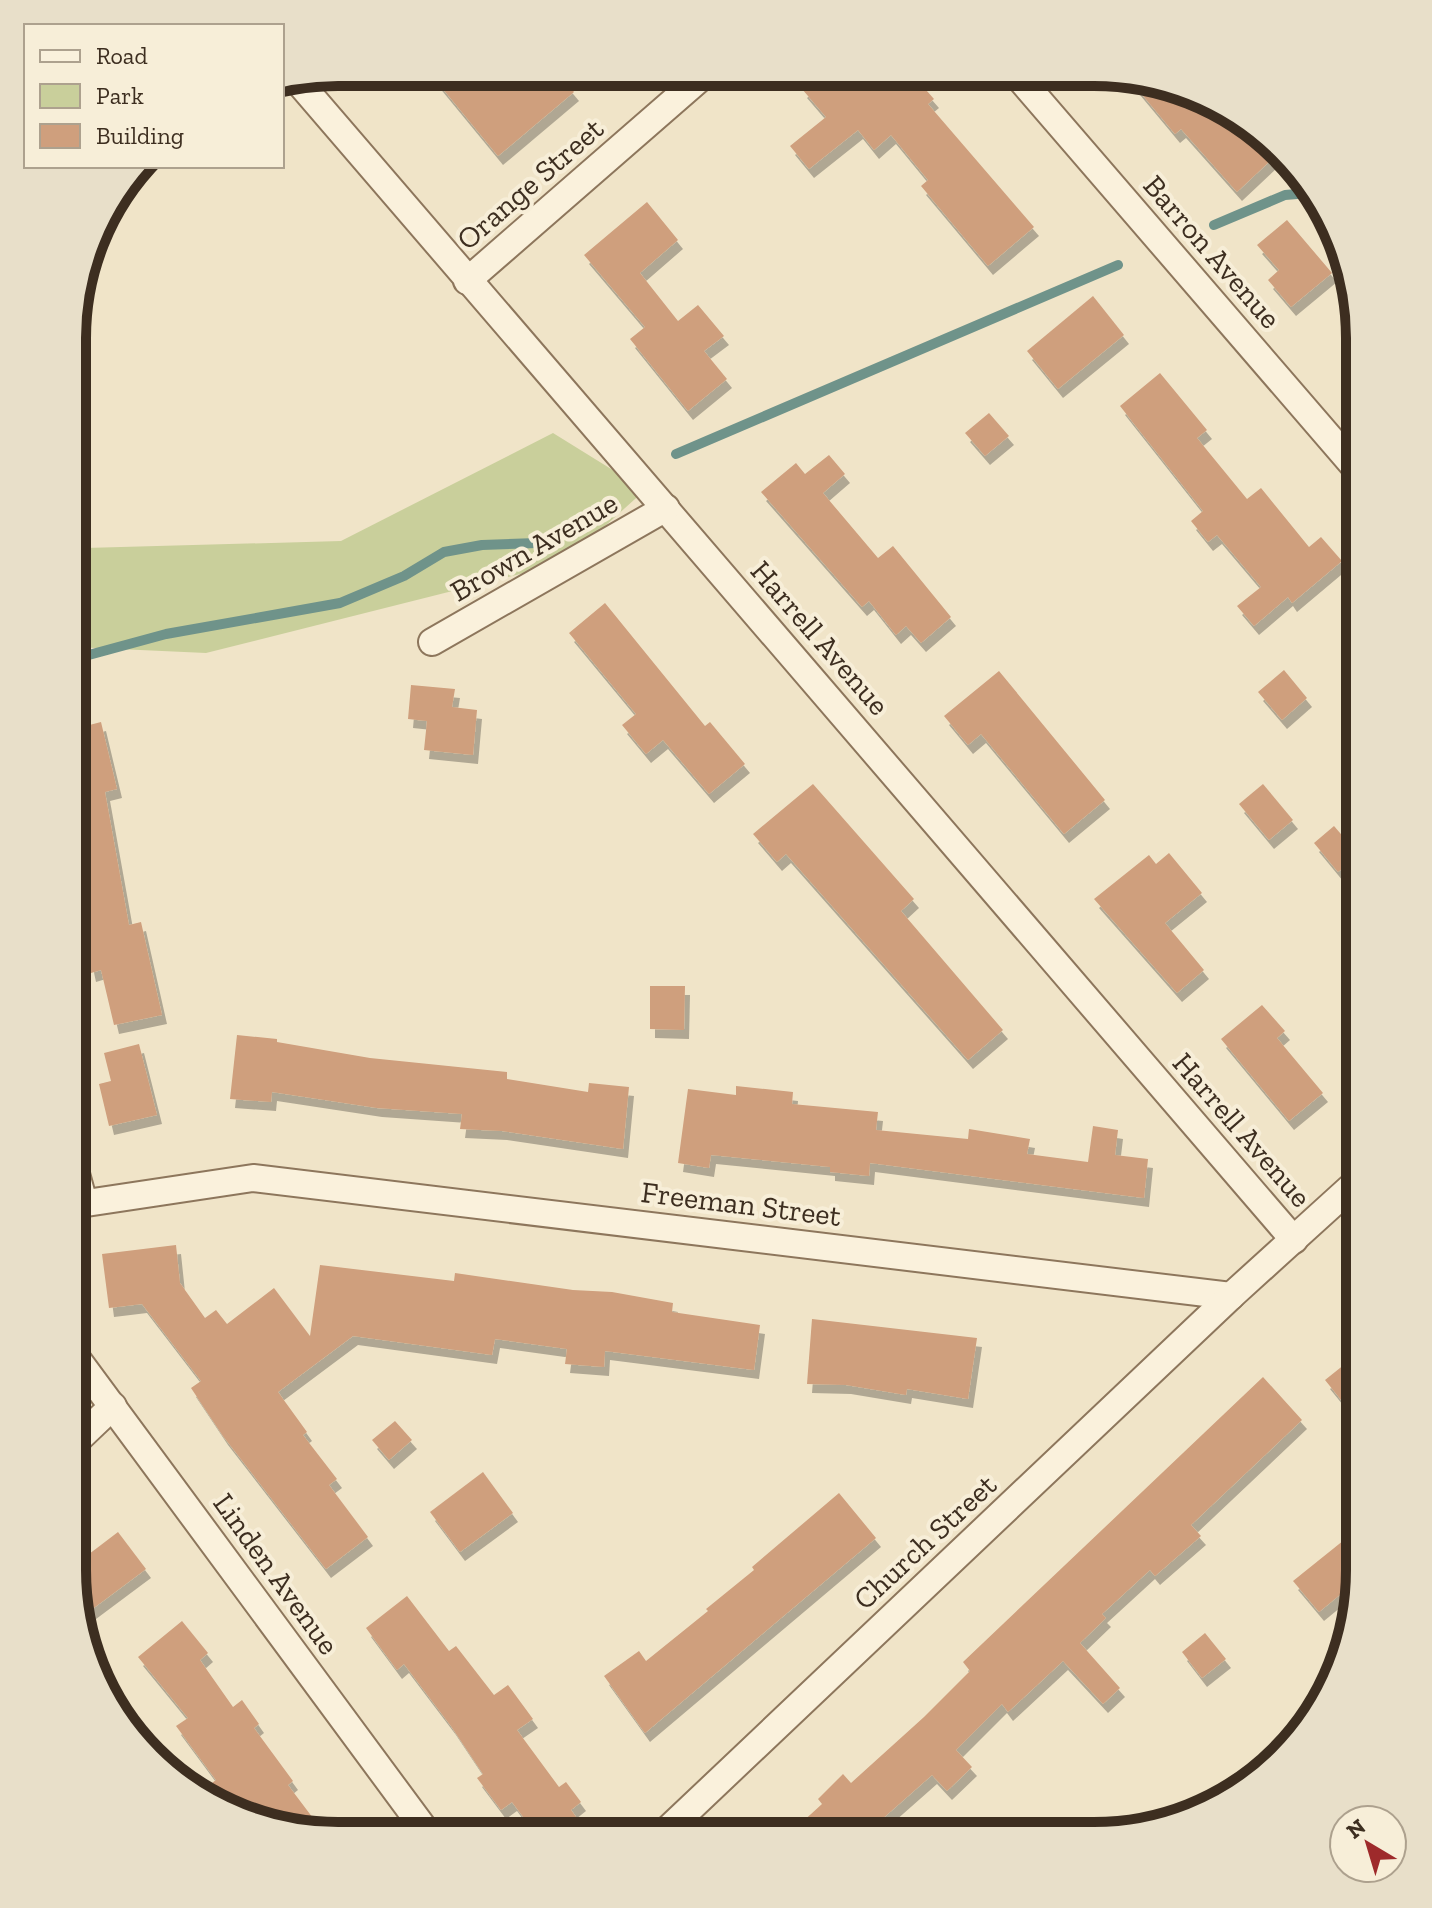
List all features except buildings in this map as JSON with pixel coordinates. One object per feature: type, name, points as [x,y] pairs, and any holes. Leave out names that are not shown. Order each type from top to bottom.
[{"type":"street","name":"Orange Street","points":[[467,281],[691,86]]},
{"type":"street","name":"Barron Avenue","points":[[1026,86],[1346,457]]},
{"type":"street","name":"Harrell Avenue","points":[[304,88],[1294,1240]]},
{"type":"street","name":"Brown Avenue","points":[[432,642],[666,508]]},
{"type":"street","name":"Freeman Street","points":[[86,1203],[253,1178],[1231,1296]]},
{"type":"street","points":[[1231,1296],[1345,1193]]},
{"type":"street","name":"Church Street","points":[[676,1822],[1231,1296]]},
{"type":"street","name":"Linden Avenue","points":[[86,1370],[419,1822]]},
{"type":"street","points":[[86,1432],[113,1406]]},
{"type":"green space","points":[[553,433],[645,490],[564,563],[206,653],[86,648],[86,548],[341,541]]},
{"type":"waterway","points":[[1214,225],[1285,195],[1301,194]]},
{"type":"waterway","points":[[676,454],[1118,265]]},
{"type":"waterway","points":[[86,656],[166,634],[340,603],[404,576],[444,552],[482,545],[537,543],[605,514]]}]
